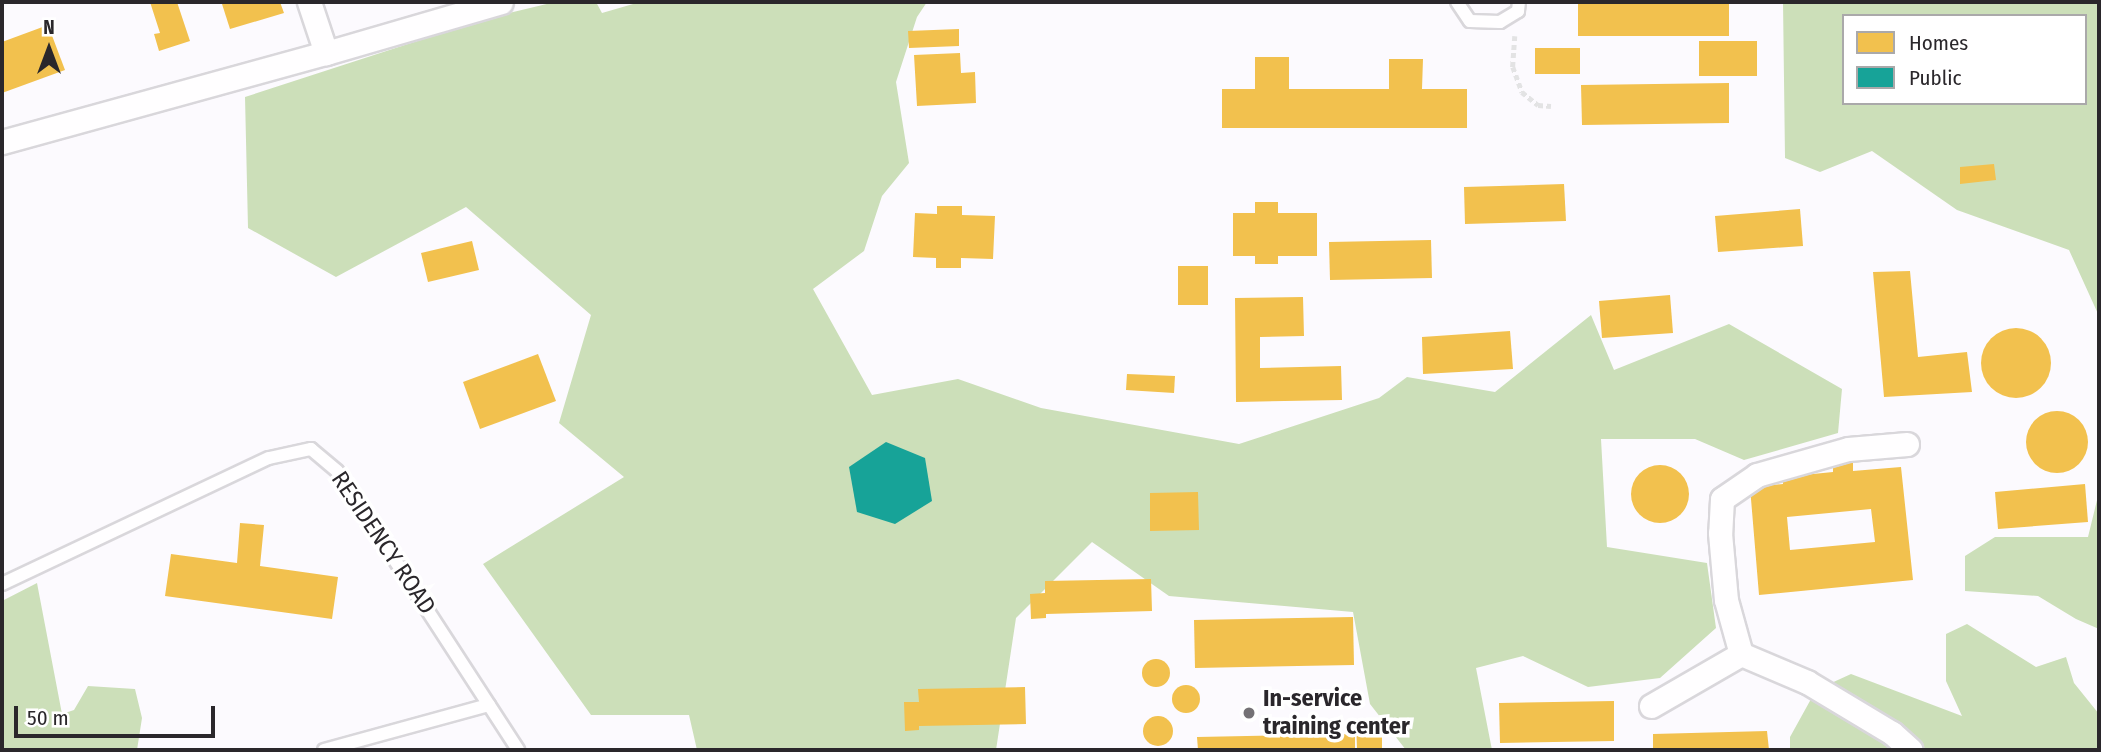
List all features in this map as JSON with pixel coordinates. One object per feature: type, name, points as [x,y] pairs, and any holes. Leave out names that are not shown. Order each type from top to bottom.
[{"type":"street","points":[[309,2],[326,52]]},
{"type":"street","points":[[2,142],[502,2]]},
{"type":"street","points":[[1741,654],[1726,600],[1720,533],[1722,499],[1757,475],[1779,468],[1848,449],[1908,444]]},
{"type":"street","points":[[1651,706],[1741,654]]},
{"type":"street","points":[[1741,654],[1807,682],[1892,733],[1910,750]]},
{"type":"lane","points":[[1457,2],[1470,21],[1500,22],[1519,6]]},
{"type":"lane","name":"RESIDENCY ROAD","points":[[2,584],[269,458],[311,449],[337,471],[518,750]]},
{"type":"lane","points":[[324,750],[489,705]]},
{"type":"path","points":[[1519,6],[1514,67],[1522,92],[1538,105],[1551,106]]},
{"type":"green space","points":[[555,2],[596,2],[602,13],[640,2],[927,2],[917,17],[896,82],[909,163],[882,196],[864,251],[813,289],[872,395],[958,379],[1041,408],[1239,444],[1379,398],[1407,377],[1495,392],[1591,315],[1614,370],[1729,324],[1842,389],[1838,433],[1744,460],[1695,439],[1601,439],[1607,547],[1707,563],[1716,628],[1660,678],[1588,687],[1523,656],[1476,668],[1492,750],[1406,750],[1370,704],[1353,612],[1169,596],[1092,542],[1016,618],[996,750],[697,750],[689,715],[591,715],[483,564],[624,477],[559,423],[591,315],[466,207],[336,277],[248,228],[245,97],[488,18]]},
{"type":"green space","points":[[1783,2],[2099,2],[2099,316],[2069,250],[1957,210],[1872,151],[1820,172],[1785,158]]},
{"type":"green space","points":[[2099,492],[2099,629],[2076,619],[2038,596],[1965,591],[1965,556],[1995,537],[2088,537]]},
{"type":"green space","points":[[37,583],[62,714],[74,710],[88,686],[135,689],[142,718],[137,750],[2,750],[2,601]]},
{"type":"green space","points":[[1967,624],[2036,667],[2066,657],[2074,683],[2099,714],[2099,750],[1790,750],[1790,737],[1816,690],[1851,674],[1962,716],[1946,681],[1946,634]]},
{"type":"building: Homes","points":[[150,2],[177,2],[190,41],[159,51],[154,34],[160,33]]},
{"type":"building: Homes","points":[[280,2],[284,13],[230,29],[222,4]]},
{"type":"building: Homes","points":[[1578,2],[1729,2],[1729,36],[1578,36]]},
{"type":"building: Homes","points":[[48,25],[65,70],[2,93],[2,42]]},
{"type":"building: Homes","points":[[959,29],[959,46],[909,48],[908,31]]},
{"type":"building: Homes","points":[[1699,41],[1757,41],[1757,76],[1699,76]]},
{"type":"building: Homes","points":[[1535,48],[1580,48],[1580,74],[1535,74]]},
{"type":"building: Homes","points":[[960,53],[961,73],[975,72],[976,103],[917,106],[914,55]]},
{"type":"building: Homes","points":[[1255,57],[1289,57],[1289,89],[1389,89],[1389,59],[1423,59],[1422,89],[1467,89],[1467,128],[1222,128],[1222,89],[1255,89]]},
{"type":"building: Homes","points":[[1729,83],[1729,123],[1582,125],[1581,85]]},
{"type":"building: Homes","points":[[1994,164],[1996,180],[1960,184],[1960,167]]},
{"type":"building: Homes","points":[[1564,184],[1566,221],[1465,224],[1464,187]]},
{"type":"building: Homes","points":[[1255,202],[1278,202],[1278,213],[1317,213],[1317,256],[1278,256],[1278,264],[1255,264],[1255,256],[1233,256],[1233,213],[1255,213]]},
{"type":"building: Homes","points":[[937,206],[962,206],[962,215],[995,216],[993,259],[961,258],[961,268],[936,268],[936,258],[913,257],[915,213],[937,214]]},
{"type":"building: Homes","points":[[1800,209],[1803,246],[1718,252],[1715,216]]},
{"type":"building: Homes","points":[[1431,240],[1432,278],[1330,280],[1329,242]]},
{"type":"building: Homes","points":[[472,241],[479,270],[428,282],[421,253]]},
{"type":"building: Homes","points":[[1178,266],[1208,266],[1208,305],[1178,305]]},
{"type":"building: Homes","points":[[1910,271],[1918,357],[1967,352],[1972,392],[1884,397],[1873,272]]},
{"type":"building: Homes","points":[[1670,295],[1673,333],[1602,338],[1599,301]]},
{"type":"building: Homes","points":[[1303,297],[1304,336],[1260,337],[1260,368],[1341,366],[1342,400],[1236,402],[1235,298]]},
{"type":"building: Homes","points":[[2016,328],[2041,338],[2051,363],[2041,388],[2016,398],[1991,388],[1981,363],[1991,338]]},
{"type":"building: Homes","points":[[1510,331],[1513,369],[1423,374],[1422,337]]},
{"type":"building: Homes","points":[[538,354],[556,401],[480,429],[463,382]]},
{"type":"building: Homes","points":[[1127,374],[1175,376],[1174,393],[1126,390]]},
{"type":"building: Homes","points":[[2057,411],[2079,420],[2088,442],[2079,464],[2057,473],[2035,464],[2026,442],[2035,420]]},
{"type":"building: Homes","points":[[1853,462],[1853,471],[1901,467],[1913,580],[1759,595],[1750,487],[1783,484],[1783,477],[1833,472],[1833,463]],"holes":[[[1871,509],[1875,542],[1790,550],[1787,517]]]},
{"type":"building: Homes","points":[[1660,465],[1671,467],[1684,478],[1689,494],[1687,505],[1676,518],[1660,523],[1649,521],[1636,510],[1631,494],[1633,483],[1644,470]]},
{"type":"building: Homes","points":[[2085,484],[2088,522],[1998,529],[1995,492]]},
{"type":"building: Homes","points":[[1198,492],[1199,530],[1150,531],[1150,493]]},
{"type":"building: Homes","points":[[240,523],[264,525],[260,566],[338,577],[332,619],[165,596],[171,554],[237,563]]},
{"type":"building: Homes","points":[[1151,579],[1152,611],[1046,614],[1046,618],[1031,619],[1030,594],[1045,593],[1045,581]]},
{"type":"building: Homes","points":[[1353,617],[1354,665],[1195,668],[1194,620]]},
{"type":"building: Homes","points":[[1156,659],[1166,663],[1170,673],[1166,683],[1156,687],[1146,683],[1142,673],[1146,663]]},
{"type":"building: Homes","points":[[1186,685],[1196,689],[1200,699],[1196,709],[1186,713],[1176,709],[1172,699],[1176,689]]},
{"type":"building: Homes","points":[[1025,687],[1026,724],[919,726],[919,730],[905,731],[904,702],[919,702],[918,689]]},
{"type":"building: Homes","points":[[1614,701],[1614,741],[1500,743],[1499,703]]},
{"type":"building: Homes","points":[[1158,716],[1168,721],[1173,731],[1168,741],[1158,746],[1148,741],[1143,731],[1148,721]]},
{"type":"building: Homes","points":[[1356,720],[1382,720],[1382,748],[1357,748]]},
{"type":"building: Homes","points":[[1767,731],[1769,750],[1653,750],[1653,734]]},
{"type":"building: Homes","points":[[1355,734],[1355,750],[1198,750],[1197,737]]},
{"type":"building: Public","points":[[886,442],[925,458],[932,501],[895,524],[857,512],[849,467]]},
{"type":"place","name":"In-service training center","points":[[1249,713]]}]
